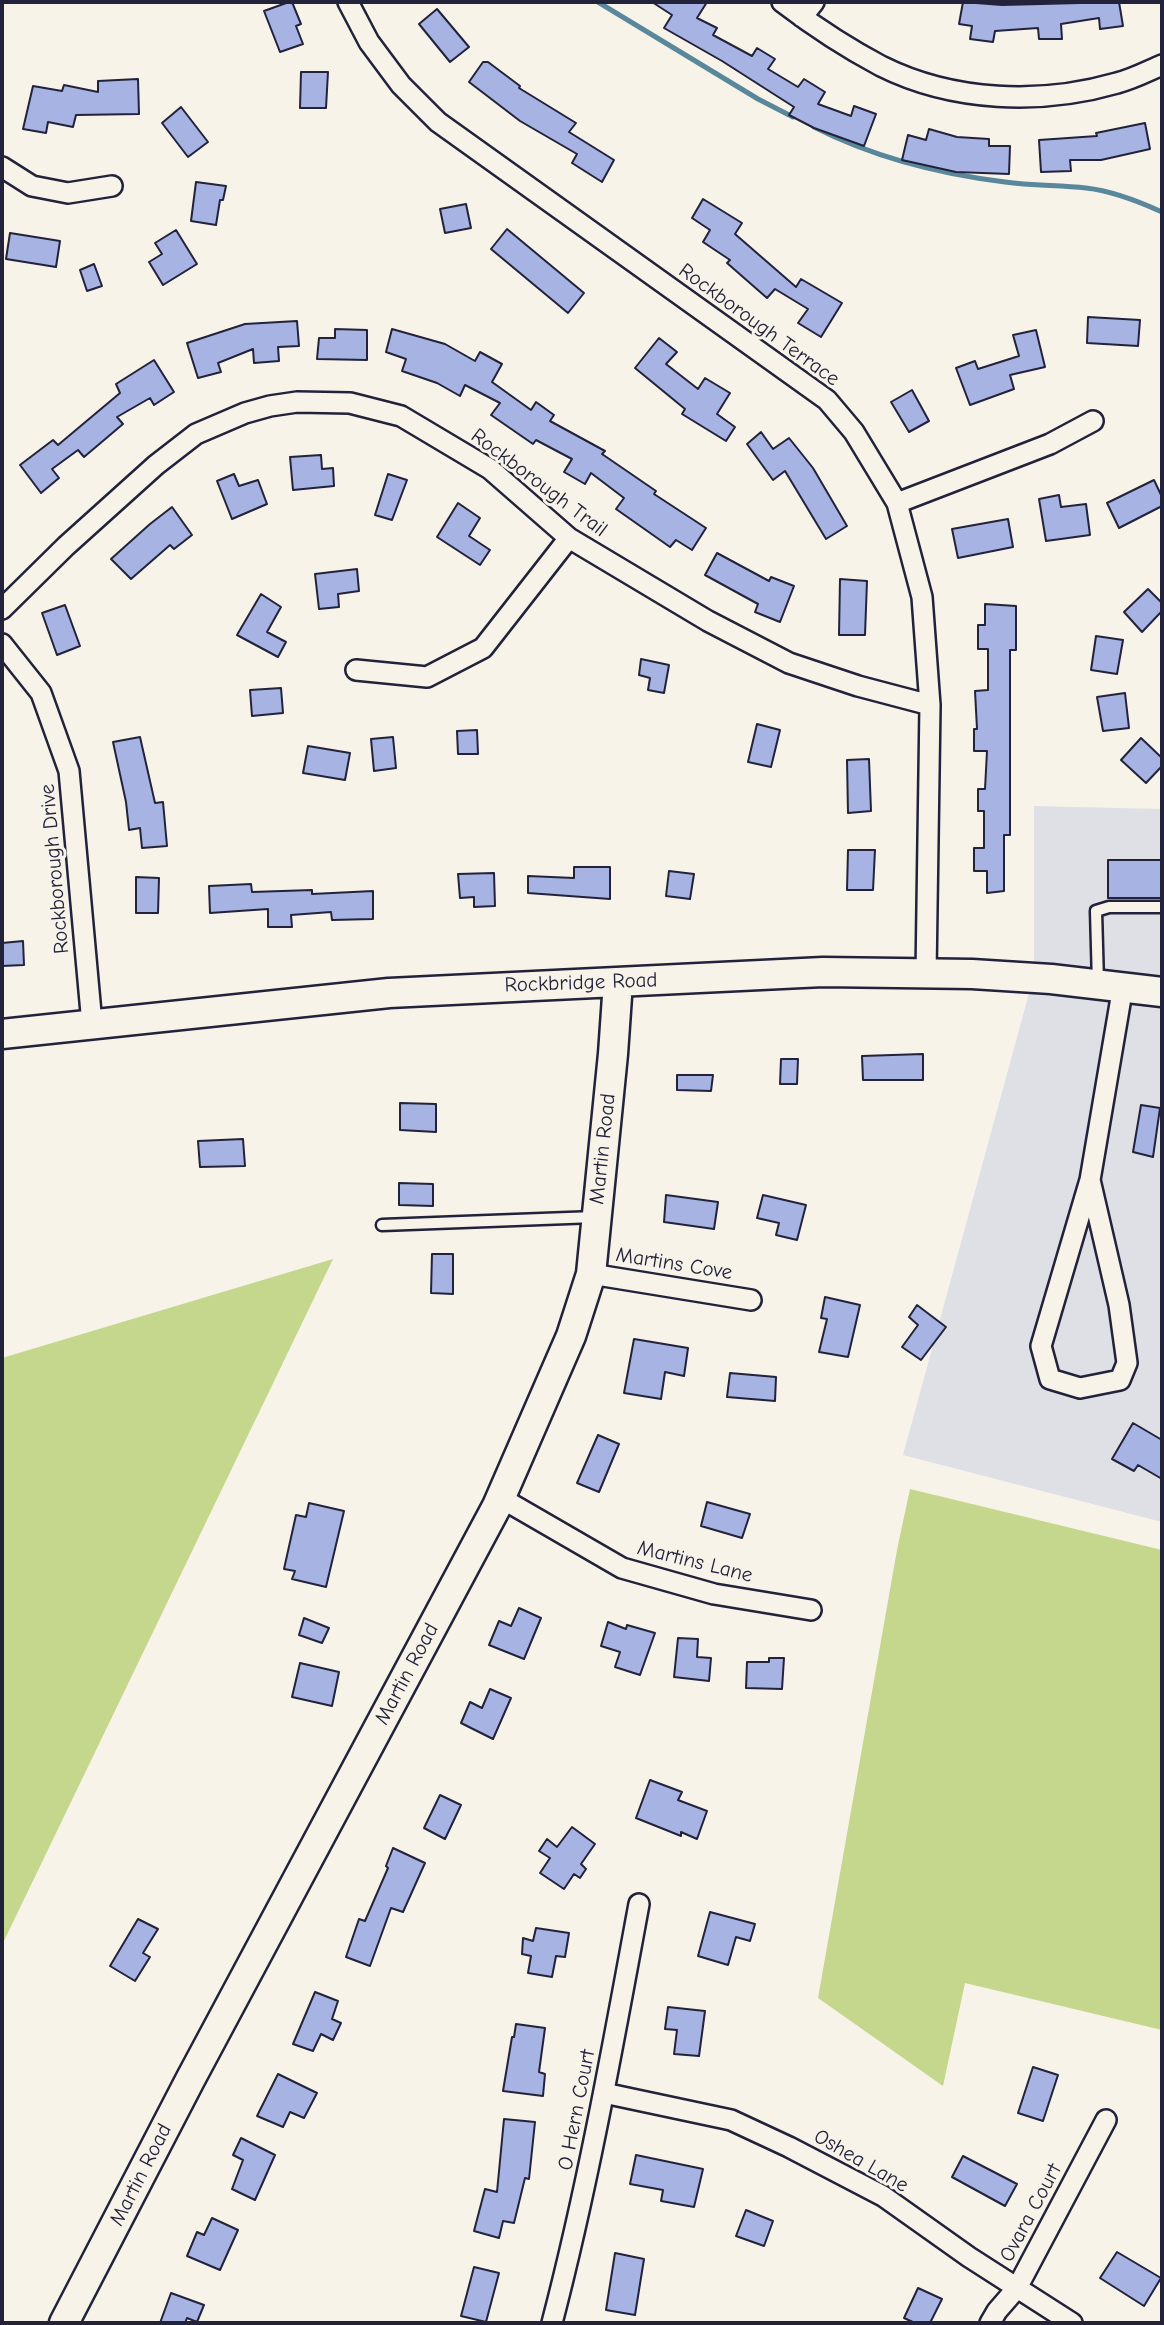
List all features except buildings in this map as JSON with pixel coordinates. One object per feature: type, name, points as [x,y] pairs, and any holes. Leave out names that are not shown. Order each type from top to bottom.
[{"type":"street","name":"Rockborough Terrace","points":[[348,2],[369,42],[401,85],[438,122],[827,400],[854,432],[897,503],[922,597],[930,705],[926,974]]},
{"type":"street","points":[[782,2],[808,10],[881,66],[911,78],[962,92],[1015,98],[1068,94],[1119,83],[1162,65]]},
{"type":"street","points":[[2,166],[32,186],[68,193],[112,186]]},
{"type":"street","name":"Rockborough Trail","points":[[2,609],[66,546],[156,465],[196,434],[245,413],[297,402],[349,403],[401,416],[490,469],[569,538],[708,621],[789,663],[858,686],[930,705]]},
{"type":"street","points":[[897,503],[1050,443],[1093,421]]},
{"type":"street","points":[[356,670],[427,677],[483,648],[569,538]]},
{"type":"street","name":"Rockborough Drive","points":[[2,644],[41,693],[69,771],[92,1024]]},
{"type":"street","name":"Rockbridge Road","points":[[2,1034],[389,993],[823,972],[972,974],[1162,992]]},
{"type":"street","name":"Martin Road","points":[[64,2323],[190,2080],[501,1498],[571,1336],[591,1274],[618,982]]},
{"type":"street","points":[[1090,1180],[1119,1305],[1127,1363],[1120,1380],[1080,1388],[1050,1379],[1041,1346],[1090,1180],[1110,985]]},
{"type":"street","name":"Martins Cove","points":[[591,1274],[751,1300]]},
{"type":"street","name":"Martins Lane","points":[[501,1498],[622,1568],[714,1594],[811,1610]]},
{"type":"street","name":"O Hern Court","points":[[552,2323],[573,2243],[639,1904]]},
{"type":"street","name":"Oshea Lane","points":[[604,2093],[731,2120],[789,2147],[883,2196],[969,2258],[1072,2323]]},
{"type":"street","name":"Ovara Court","points":[[990,2323],[1017,2288],[1106,2120]]},
{"type":"lane","points":[[1110,985],[1097,911],[1109,907],[1162,907]]},
{"type":"lane","points":[[382,1225],[596,1217]]},
{"type":"shaded area","points":[[1034,806],[1162,809],[1162,1522],[903,1455],[1034,975]]},
{"type":"green space","points":[[333,1259],[2,1945],[2,1358]]},
{"type":"green space","points":[[910,1489],[1162,1550],[1162,2030],[965,1983],[943,2086],[818,1998]]},
{"type":"waterway","points":[[598,2],[758,99],[793,117]]},
{"type":"waterway","points":[[814,127],[836,138],[907,163],[981,179],[1096,189],[1162,212]]}]
